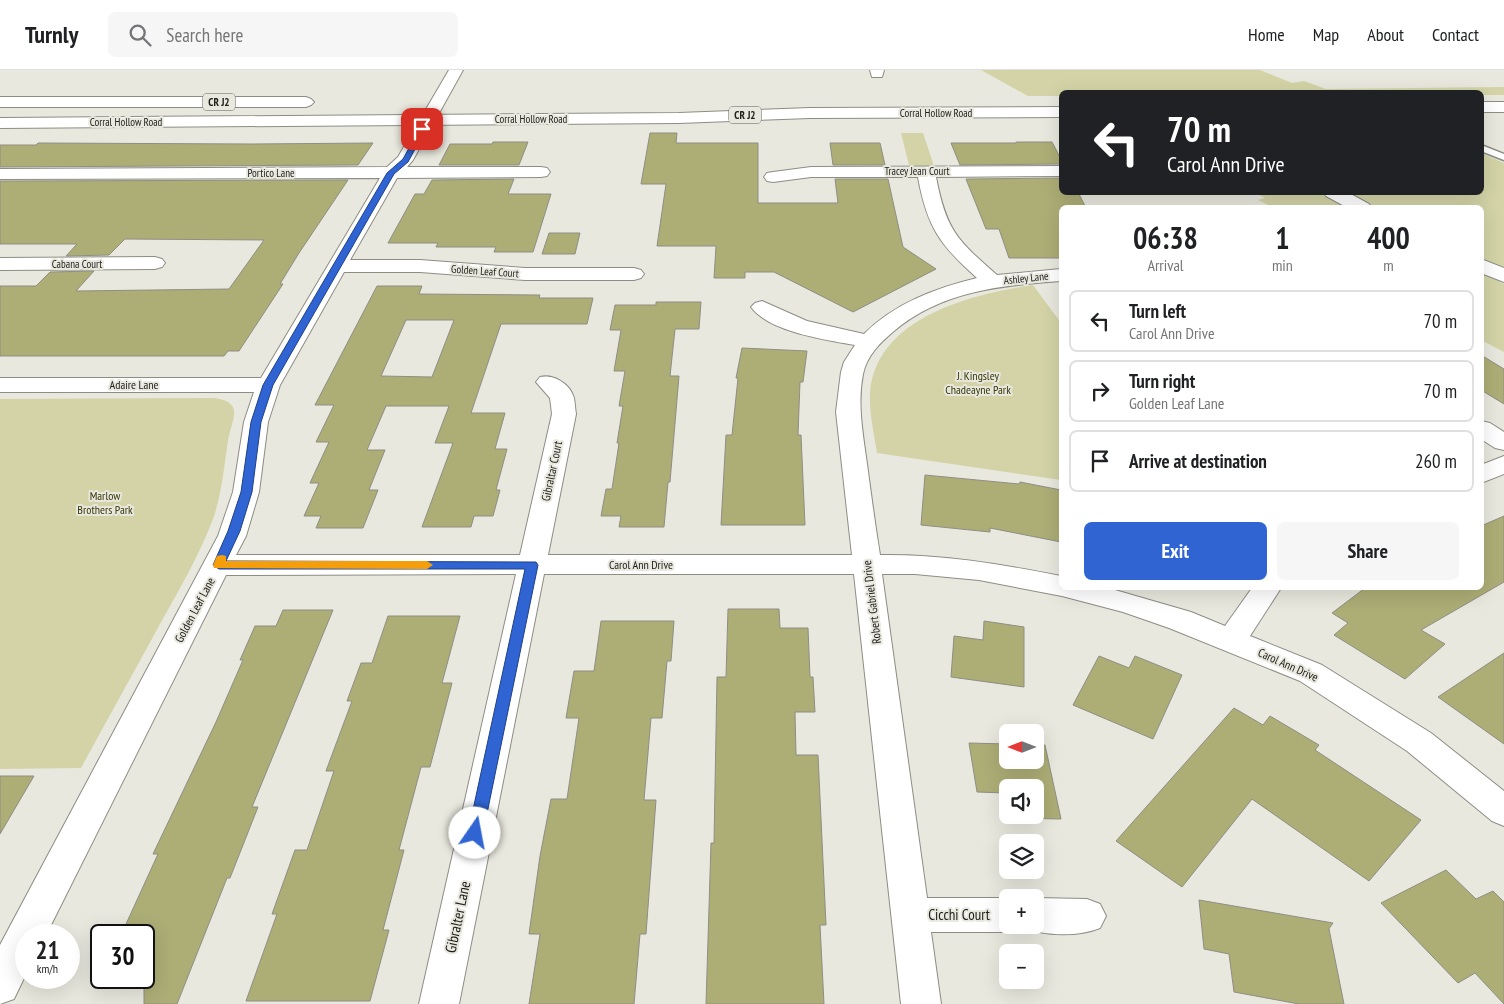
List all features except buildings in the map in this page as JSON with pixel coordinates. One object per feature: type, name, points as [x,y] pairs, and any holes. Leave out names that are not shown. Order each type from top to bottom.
[{"type":"street","name":"Golden Leaf Lane","points":[[431,101],[442,70]]},
{"type":"street","name":"Golden Leaf Lane","points":[[0,984],[219,565],[234,531],[244,498],[256,422],[268,385],[391,173],[405,160],[420,120],[431,101],[456,70]]},
{"type":"street","points":[[1484,99],[1504,99]]},
{"type":"street","name":"Corral Hollow Road","points":[[745,100],[1059,100]]},
{"type":"street","points":[[431,101],[458,101]]},
{"type":"street","name":"Corral Hollow Road","points":[[0,102],[318,102]]},
{"type":"street","points":[[1484,107],[1504,107]]},
{"type":"street","name":"Corral Hollow Road","points":[[0,122],[679,118],[800,113],[1059,112]]},
{"type":"street","points":[[679,118],[1059,119]]},
{"type":"street","points":[[926,171],[935,214],[944,232],[956,247],[992,282]]},
{"type":"street","name":"Tracey Jean Court","points":[[773,177],[812,172],[1059,171]]},
{"type":"street","name":"Portico Lane","points":[[0,174],[541,172]]},
{"type":"street","points":[[1338,195],[1357,205]]},
{"type":"street","name":"Cabana Court","points":[[0,264],[155,263]]},
{"type":"street","name":"Golden Leaf Court","points":[[337,266],[420,266],[488,273],[525,274],[634,274]]},
{"type":"street","points":[[1484,266],[1504,276]]},
{"type":"street","name":"Ashley Lane","points":[[992,282],[1059,275]]},
{"type":"street","name":"Robert Gabriel Drive","points":[[921,1004],[848,412],[849,387],[854,365],[869,342],[887,324],[907,311],[932,299],[968,287],[992,282]]},
{"type":"street","points":[[762,307],[774,316],[793,325],[869,342]]},
{"type":"street","name":"Gibraltar Court","points":[[532,565],[564,414],[562,396],[548,382]]},
{"type":"street","name":"Adaire Lane","points":[[0,385],[268,385]]},
{"type":"street","points":[[1484,430],[1504,443]]},
{"type":"street","points":[[1484,474],[1504,464]]},
{"type":"street","name":"Carol Ann Drive","points":[[219,565],[915,564],[979,570],[1059,586]]},
{"type":"street","name":"Gibralter Lane","points":[[439,1004],[532,565]]},
{"type":"street","name":"Carol Ann Drive","points":[[1078,590],[1129,603],[1180,620],[1311,673],[1419,742],[1504,811]]},
{"type":"street","points":[[1232,640],[1266,590]]},
{"type":"street","name":"Cicchi Court","points":[[910,915],[999,915]]},
{"type":"street","points":[[1044,916],[1087,916]]},
{"type":"lane","points":[[1484,149],[1504,157]]},
{"type":"green space","points":[[981,70],[1260,70],[1292,83],[1304,81],[1326,89],[1504,87],[1504,95],[1484,95],[1484,90],[1059,90],[1059,96],[1028,96]]},
{"type":"green space","points":[[901,133],[923,133],[935,169],[910,169]]},
{"type":"green space","points":[[1484,154],[1504,163],[1504,274],[1484,264],[1484,205],[1365,205],[1342,195],[1484,195]]},
{"type":"green space","points":[[1260,195],[1323,195],[1346,205],[1268,205],[1258,200],[1265,198]]},
{"type":"green space","points":[[1484,274],[1504,284],[1504,352],[1484,342]]},
{"type":"green space","name":"J. Kingsley Chadeayne Park","points":[[1033,285],[1059,320],[1059,480],[877,453],[871,415],[870,393],[876,367],[889,345],[908,328],[931,314],[956,303],[1009,289]]},
{"type":"green space","name":"Marlow Brothers Park","points":[[214,398],[230,403],[233,408],[234,419],[228,440],[221,490],[213,519],[188,573],[81,768],[0,769],[0,399]]},
{"type":"slow traffic","points":[[222,559],[219,565],[427,565]]},
{"type":"route","points":[[422,129],[405,160],[391,173],[268,385],[256,422],[250,470],[241,511],[219,565],[532,565],[475,833]]}]
